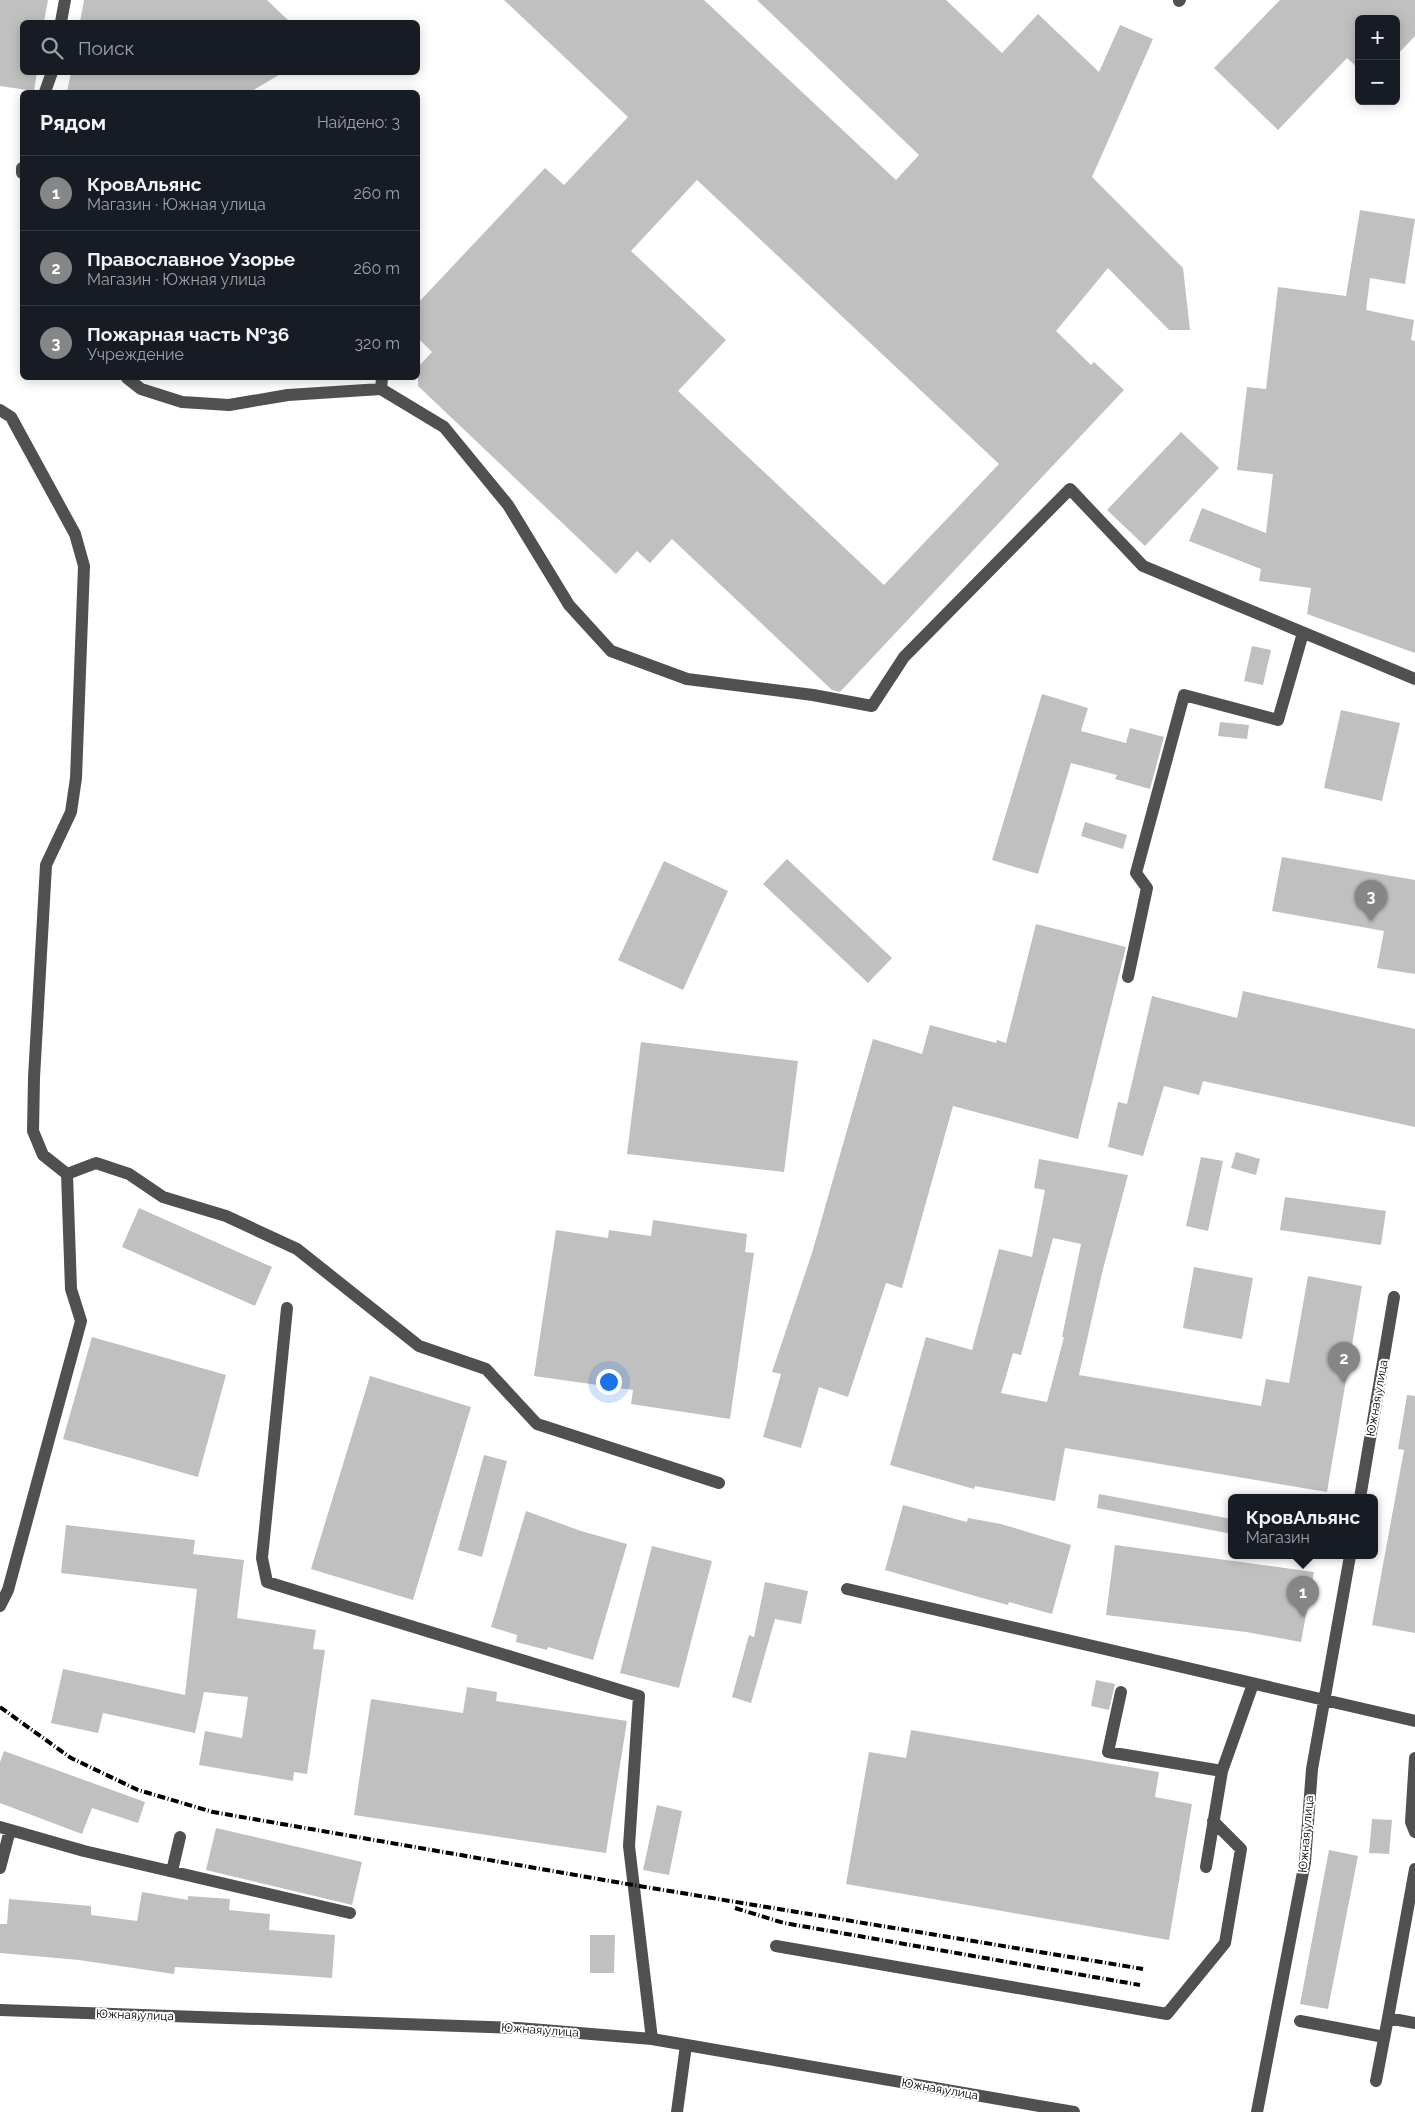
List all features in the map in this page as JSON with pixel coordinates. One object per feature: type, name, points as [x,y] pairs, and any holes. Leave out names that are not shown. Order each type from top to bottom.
[{"type":"street","points":[[61,20],[65,0]]},
{"type":"street","points":[[46,90],[51,75]]},
{"type":"street","points":[[130,380],[141,389],[182,402],[229,405],[381,383],[444,427],[508,505],[569,605],[611,651],[687,679],[813,695],[872,706],[904,657],[1070,489],[1142,566],[1415,679]]},
{"type":"street","points":[[0,410],[11,417],[75,534],[84,566],[76,778],[71,812],[46,865],[34,1078],[34,1131],[43,1156],[68,1174]]},
{"type":"street","points":[[1128,977],[1147,888],[1136,873],[1184,695],[1278,720],[1303,633]]},
{"type":"street","points":[[68,1174],[96,1163],[128,1174],[163,1197],[226,1216],[297,1249],[419,1346],[486,1369],[537,1424],[719,1483]]},
{"type":"street","points":[[0,1606],[8,1590],[81,1321],[71,1289],[68,1174]]},
{"type":"street","name":"Южная улица","points":[[1361,1494],[1394,1297]]},
{"type":"street","points":[[288,1308],[262,1558],[267,1582],[639,1696],[629,1846],[652,2039]]},
{"type":"street","name":"Южная улица","points":[[1257,2112],[1305,1862],[1312,1769],[1349,1559]]},
{"type":"street","points":[[847,1589],[1325,1701],[1415,1720]]},
{"type":"street","points":[[1206,1867],[1222,1771],[1253,1684]]},
{"type":"street","points":[[1121,1692],[1108,1752],[1222,1771]]},
{"type":"street","points":[[1415,1758],[1411,1822],[1415,1832]]},
{"type":"street","points":[[776,1946],[1166,2014],[1225,1943],[1241,1849],[1213,1821]]},
{"type":"street","points":[[0,1868],[5,1828],[84,1850],[350,1913]]},
{"type":"street","points":[[172,1871],[180,1837]]},
{"type":"street","points":[[1376,2081],[1415,1869]]},
{"type":"street","name":"Южная улица","points":[[0,2010],[518,2028],[652,2039],[1044,2110],[1074,2112]]},
{"type":"street","points":[[1388,2018],[1415,2023]]},
{"type":"street","points":[[1300,2021],[1384,2037]]},
{"type":"street","points":[[677,2112],[686,2045]]},
{"type":"building","points":[[0,0],[48,0],[44,20],[20,20],[20,75],[37,75],[34,90],[0,86]]},
{"type":"building","points":[[84,0],[267,0],[288,20],[80,20]]},
{"type":"building","points":[[504,0],[704,0],[896,180],[919,155],[757,0],[946,0],[1002,53],[1038,14],[1099,72],[1120,25],[1153,39],[1092,177],[1183,268],[1190,330],[1169,330],[1108,268],[1056,331],[1091,365],[1094,362],[1124,390],[840,692],[832,690],[672,539],[650,563],[637,551],[616,574],[418,386],[420,365],[432,352],[420,340],[420,301],[545,168],[564,185],[628,117]],"holes":[[[697,180],[999,464],[884,585],[678,391],[726,340],[631,251]]]},
{"type":"building","points":[[1280,0],[1415,0],[1415,36],[1400,52],[1400,15],[1355,15],[1355,65],[1347,58],[1278,130],[1214,68]]},
{"type":"building","points":[[70,75],[279,75],[253,90],[67,90]]},
{"type":"building","points":[[1360,210],[1415,219],[1405,284],[1370,278],[1366,310],[1414,320],[1411,340],[1415,341],[1415,653],[1307,614],[1311,588],[1259,581],[1261,569],[1189,541],[1202,508],[1266,533],[1273,474],[1237,470],[1247,387],[1266,389],[1278,287],[1346,296]]},
{"type":"building","points":[[1181,432],[1219,468],[1145,546],[1107,510]]},
{"type":"building","points":[[1252,646],[1271,650],[1263,685],[1244,681]]},
{"type":"building","points":[[1042,694],[1088,708],[1081,731],[1126,743],[1130,728],[1164,737],[1150,789],[1115,779],[1117,775],[1071,763],[1038,874],[992,860]]},
{"type":"building","points":[[1341,710],[1400,723],[1382,801],[1324,788]]},
{"type":"building","points":[[1220,722],[1249,725],[1247,739],[1218,736]]},
{"type":"building","points":[[1085,822],[1127,835],[1123,849],[1081,836]]},
{"type":"building","points":[[1282,857],[1415,880],[1415,974],[1377,968],[1384,931],[1272,911]]},
{"type":"building","points":[[787,859],[892,958],[868,983],[763,884]]},
{"type":"building","points":[[664,861],[728,891],[683,990],[618,960]]},
{"type":"building","points":[[1036,924],[1126,947],[1078,1139],[953,1106],[902,1288],[886,1283],[848,1397],[819,1387],[801,1448],[763,1437],[781,1374],[772,1372],[812,1253],[873,1039],[922,1054],[930,1025],[996,1043],[997,1040],[1006,1043]]},
{"type":"building","points":[[1243,991],[1415,1029],[1415,1127],[1203,1081],[1199,1095],[1164,1086],[1143,1156],[1108,1147],[1118,1102],[1127,1104],[1152,996],[1237,1018]]},
{"type":"building","points":[[641,1042],[798,1061],[784,1172],[627,1154]]},
{"type":"building","points":[[1236,1152],[1260,1159],[1256,1175],[1231,1168]]},
{"type":"building","points":[[1201,1157],[1223,1161],[1208,1231],[1186,1226]]},
{"type":"building","points":[[1039,1159],[1128,1175],[1103,1269],[1079,1375],[1261,1406],[1266,1379],[1289,1383],[1308,1276],[1362,1286],[1327,1492],[1065,1448],[1055,1501],[975,1486],[974,1489],[890,1465],[926,1337],[972,1350],[999,1249],[1032,1257],[1045,1190],[1034,1188]],"holes":[[[1053,1238],[1081,1244],[1062,1337],[1064,1337],[1047,1402],[1001,1393],[1013,1353],[1021,1355]]]},
{"type":"building","points":[[1285,1197],[1386,1211],[1381,1245],[1280,1230]]},
{"type":"building","points":[[139,1208],[272,1267],[255,1306],[122,1247]]},
{"type":"building","points":[[653,1220],[747,1234],[745,1252],[754,1253],[730,1419],[631,1404],[633,1390],[534,1376],[556,1230],[608,1238],[609,1230],[651,1236]]},
{"type":"building","points":[[1194,1267],[1253,1278],[1242,1339],[1183,1328]]},
{"type":"building","points":[[92,1337],[226,1375],[198,1477],[63,1439]]},
{"type":"building","points":[[370,1376],[471,1407],[413,1600],[311,1569]]},
{"type":"building","points":[[1407,1395],[1415,1396],[1415,1633],[1372,1625],[1404,1450],[1398,1449]]},
{"type":"building","points":[[484,1455],[507,1461],[482,1557],[458,1550]]},
{"type":"building","points":[[1099,1494],[1228,1518],[1228,1533],[1097,1508]]},
{"type":"building","points":[[903,1505],[967,1522],[968,1518],[1001,1524],[1071,1545],[1052,1614],[1009,1602],[1008,1605],[885,1570]]},
{"type":"building","points":[[526,1511],[581,1531],[627,1544],[593,1660],[548,1647],[547,1650],[516,1642],[517,1635],[491,1627]]},
{"type":"building","points":[[66,1525],[195,1540],[193,1554],[244,1560],[237,1618],[316,1630],[313,1649],[325,1650],[307,1774],[294,1772],[293,1781],[199,1765],[205,1731],[242,1738],[248,1697],[204,1692],[195,1733],[103,1713],[98,1733],[51,1723],[63,1669],[185,1695],[197,1589],[61,1573]]},
{"type":"building","points":[[1115,1545],[1314,1572],[1301,1642],[1246,1632],[1106,1615]]},
{"type":"building","points":[[652,1546],[712,1561],[679,1688],[620,1673]]},
{"type":"building","points":[[765,1582],[808,1591],[801,1624],[775,1619],[751,1703],[732,1697],[749,1635],[754,1637]]},
{"type":"building","points":[[1096,1680],[1115,1684],[1109,1710],[1091,1706]]},
{"type":"building","points":[[467,1687],[497,1692],[496,1701],[627,1721],[606,1853],[354,1815],[371,1699],[463,1713]]},
{"type":"building","points":[[911,1730],[1159,1772],[1155,1797],[1192,1804],[1169,1940],[846,1884],[869,1752],[906,1758]]},
{"type":"building","points":[[4,1751],[145,1802],[138,1823],[92,1808],[82,1834],[0,1803],[0,1762]]},
{"type":"building","points":[[657,1805],[682,1811],[669,1875],[643,1870]]},
{"type":"building","points":[[1372,1819],[1392,1820],[1389,1854],[1369,1853]]},
{"type":"building","points":[[216,1828],[362,1862],[352,1905],[206,1870]]},
{"type":"building","points":[[1329,1850],[1358,1856],[1328,2009],[1300,2004]]},
{"type":"building","points":[[142,1892],[188,1900],[188,1896],[230,1899],[229,1910],[270,1914],[269,1930],[335,1935],[332,1978],[175,1967],[174,1974],[79,1960],[0,1953],[0,1924],[7,1924],[9,1899],[91,1906],[91,1915],[137,1921]]},
{"type":"building","points":[[590,1935],[615,1935],[614,1973],[590,1973]]},
{"type":"railway","points":[[0,1707],[71,1758],[138,1790],[213,1812],[633,1885],[1143,1969]]},
{"type":"railway","points":[[735,1908],[784,1923],[1140,1985]]},
{"type":"place","name":"Пожарная часть №36","points":[[1371,921]]},
{"type":"place","name":"Православное Узорье","points":[[1344,1383]]},
{"type":"place","name":"КровАльянс","points":[[1303,1617]]}]
